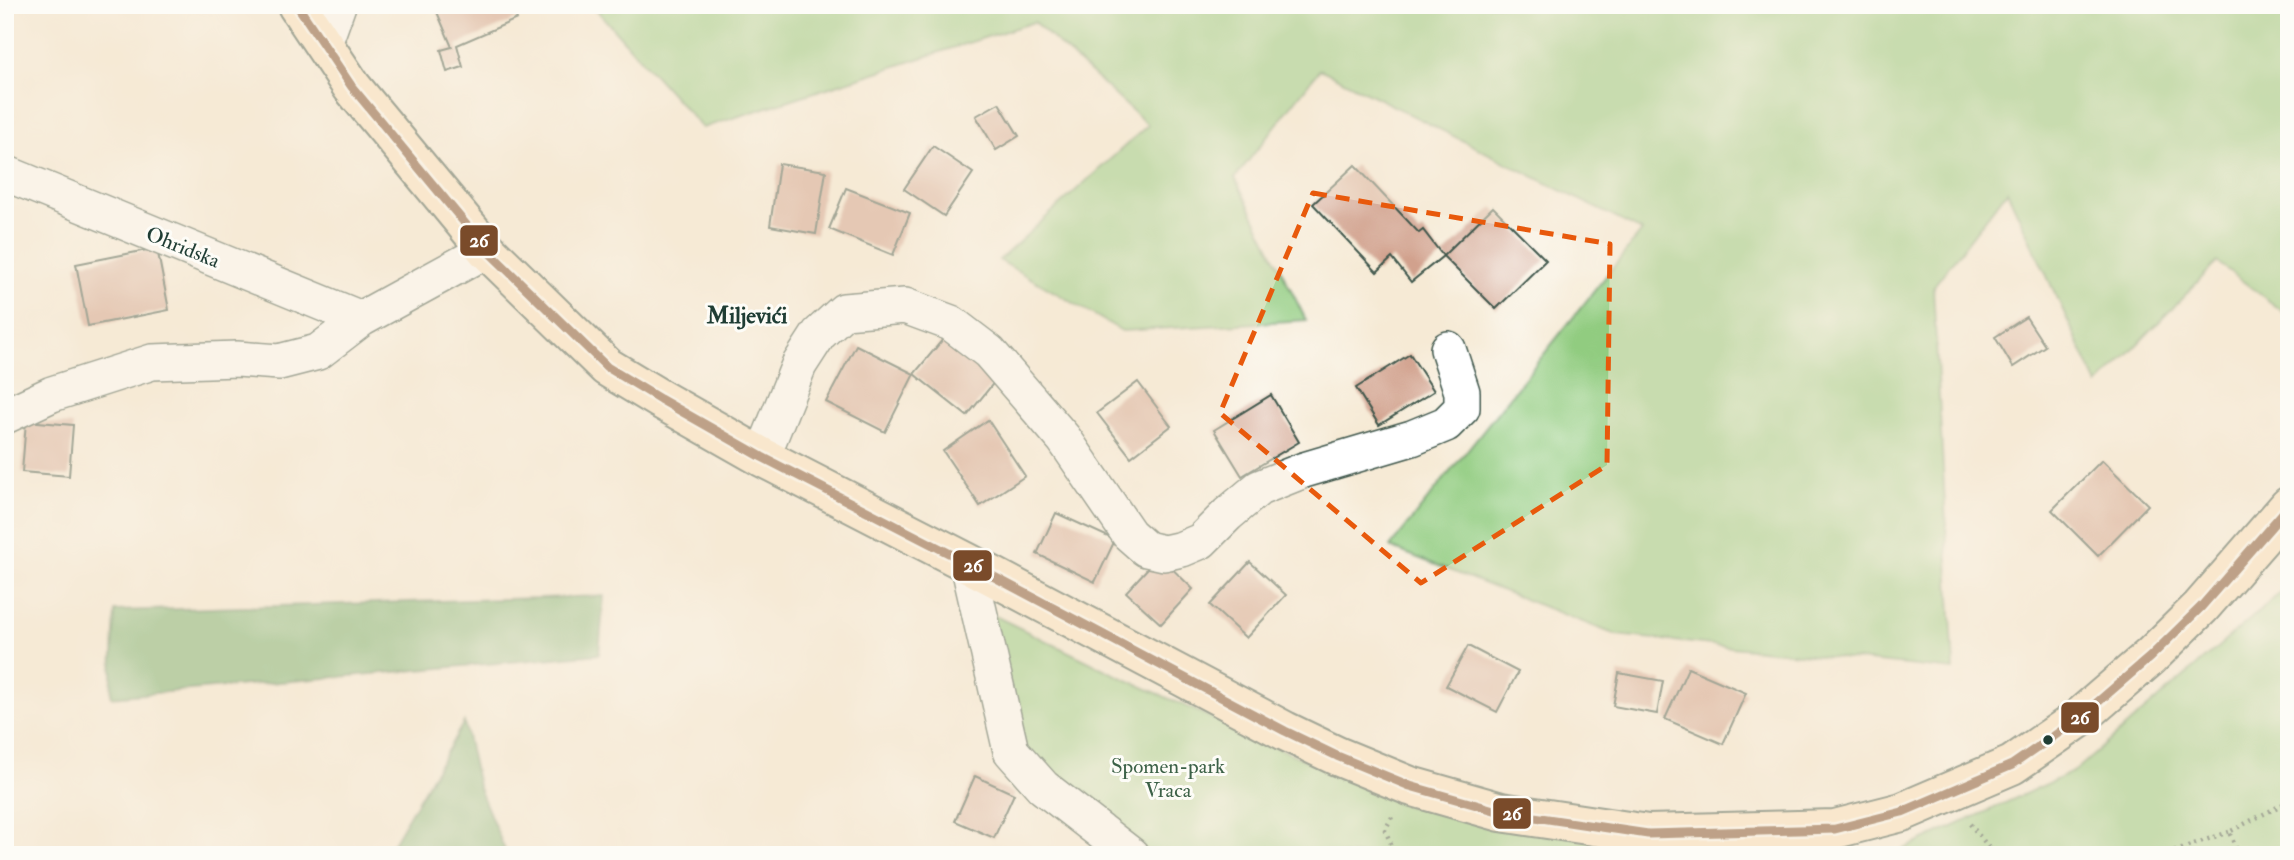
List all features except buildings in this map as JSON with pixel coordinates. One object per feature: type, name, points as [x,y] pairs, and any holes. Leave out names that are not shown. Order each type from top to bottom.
[{"type":"main road","points":[[297,5],[352,87],[487,250],[607,367],[762,457],[1285,731],[1410,786],[1501,811],[1647,834],[1835,829],[1902,812],[2012,765],[2077,720],[2150,657],[2201,607],[2289,506]]},
{"type":"street","points":[[324,44],[338,5]]},
{"type":"street","name":"Ohridska","points":[[5,173],[361,319]]},
{"type":"street","points":[[5,416],[52,394],[152,362],[237,359],[279,362],[318,352],[361,319],[487,250]]},
{"type":"street","points":[[762,457],[799,365],[819,334],[844,311],[905,306],[951,323],[989,352],[1064,439],[1129,534],[1146,549],[1164,553],[1201,541],[1259,488],[1304,470],[1412,438],[1446,424],[1462,408],[1462,391],[1448,349]]},
{"type":"street","points":[[968,563],[1012,751],[1043,787],[1131,855]]},
{"type":"path","points":[[2161,855],[2229,832],[2289,802]]},
{"type":"path","points":[[2229,832],[2239,855]]},
{"type":"highlighted area","points":[[1313,193],[1610,244],[1607,465],[1421,583],[1220,413]]},
{"type":"green space","points":[[592,5],[2289,5],[2289,316],[2217,262],[2098,385],[2007,191],[1933,287],[1954,670],[1616,635],[1390,547],[1642,231],[1320,69],[1235,178],[1306,320],[1122,331],[999,260],[1148,125],[1034,22],[702,128]]},
{"type":"green space","points":[[2289,582],[2289,855],[1891,855],[2075,771],[2279,594]]},
{"type":"green space","points":[[604,596],[599,654],[111,697],[115,611]]},
{"type":"green space","name":"Spomen-park Vraca","points":[[991,614],[1110,672],[1407,806],[1785,855],[1146,855],[1029,761]]},
{"type":"green space","points":[[464,722],[478,786],[507,855],[386,855]]},
{"type":"transit line","name":"26","points":[[297,5],[352,87],[487,250],[607,367],[762,457],[1285,731],[1410,786],[1501,812],[1648,834],[1835,829],[1902,812],[2012,765],[2077,720],[2150,657],[2201,607],[2289,506]]},
{"type":"district","name":"Miljevići","points":[[747,315]]}]
